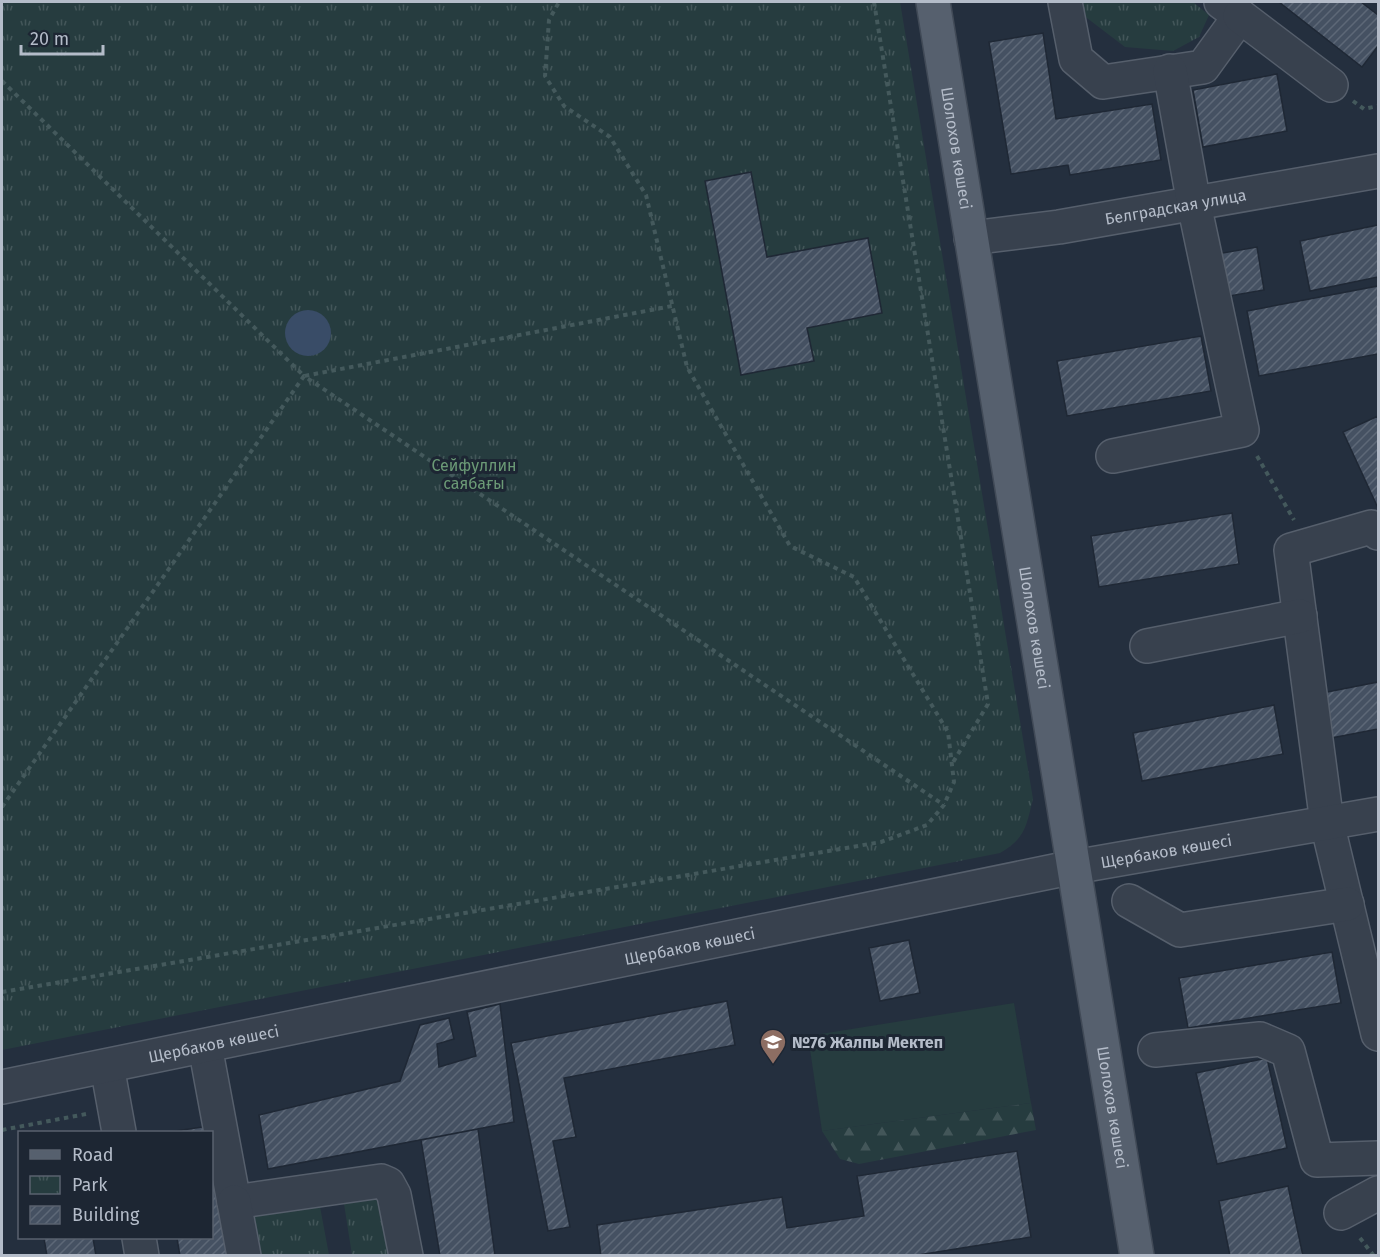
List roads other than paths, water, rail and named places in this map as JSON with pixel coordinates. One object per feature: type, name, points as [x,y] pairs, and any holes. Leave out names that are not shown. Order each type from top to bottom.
[{"type":"main road","name":"Шолохов көшесі","points":[[933,2],[1137,1256]]},
{"type":"street","points":[[1065,2],[1076,59],[1103,82],[1203,67],[1230,9],[1330,85]]},
{"type":"street","points":[[1113,456],[1242,430],[1194,204],[1170,71]]},
{"type":"street","name":"Белградская улица","points":[[971,238],[1059,227],[1378,171]]},
{"type":"street","points":[[1378,533],[1371,527],[1291,550],[1327,823],[1378,1035]]},
{"type":"street","points":[[1147,646],[1300,616]]},
{"type":"street","name":"Щербаков көшесі","points":[[2,1087],[1074,867],[1378,814]]},
{"type":"street","points":[[1129,901],[1180,930],[1347,904]]},
{"type":"street","points":[[1155,1050],[1260,1039],[1288,1051],[1317,1160],[1378,1158]]},
{"type":"street","points":[[204,1046],[244,1256]]},
{"type":"street","points":[[107,1065],[117,1120]]},
{"type":"street","points":[[234,1202],[381,1181],[388,1184],[394,1195],[406,1256]]},
{"type":"street","points":[[1341,1213],[1378,1193]]},
{"type":"street","points":[[139,1239],[142,1256]]},
{"type":"water","points":[[308,310],[324,317],[331,333],[324,349],[308,356],[292,349],[285,333],[292,317]]},
{"type":"place","name":"№76 Жалпы Мектеп","points":[[773,1065]]},
{"type":"park label","name":"Сейфуллин саябағы","points":[[474,474]]}]
